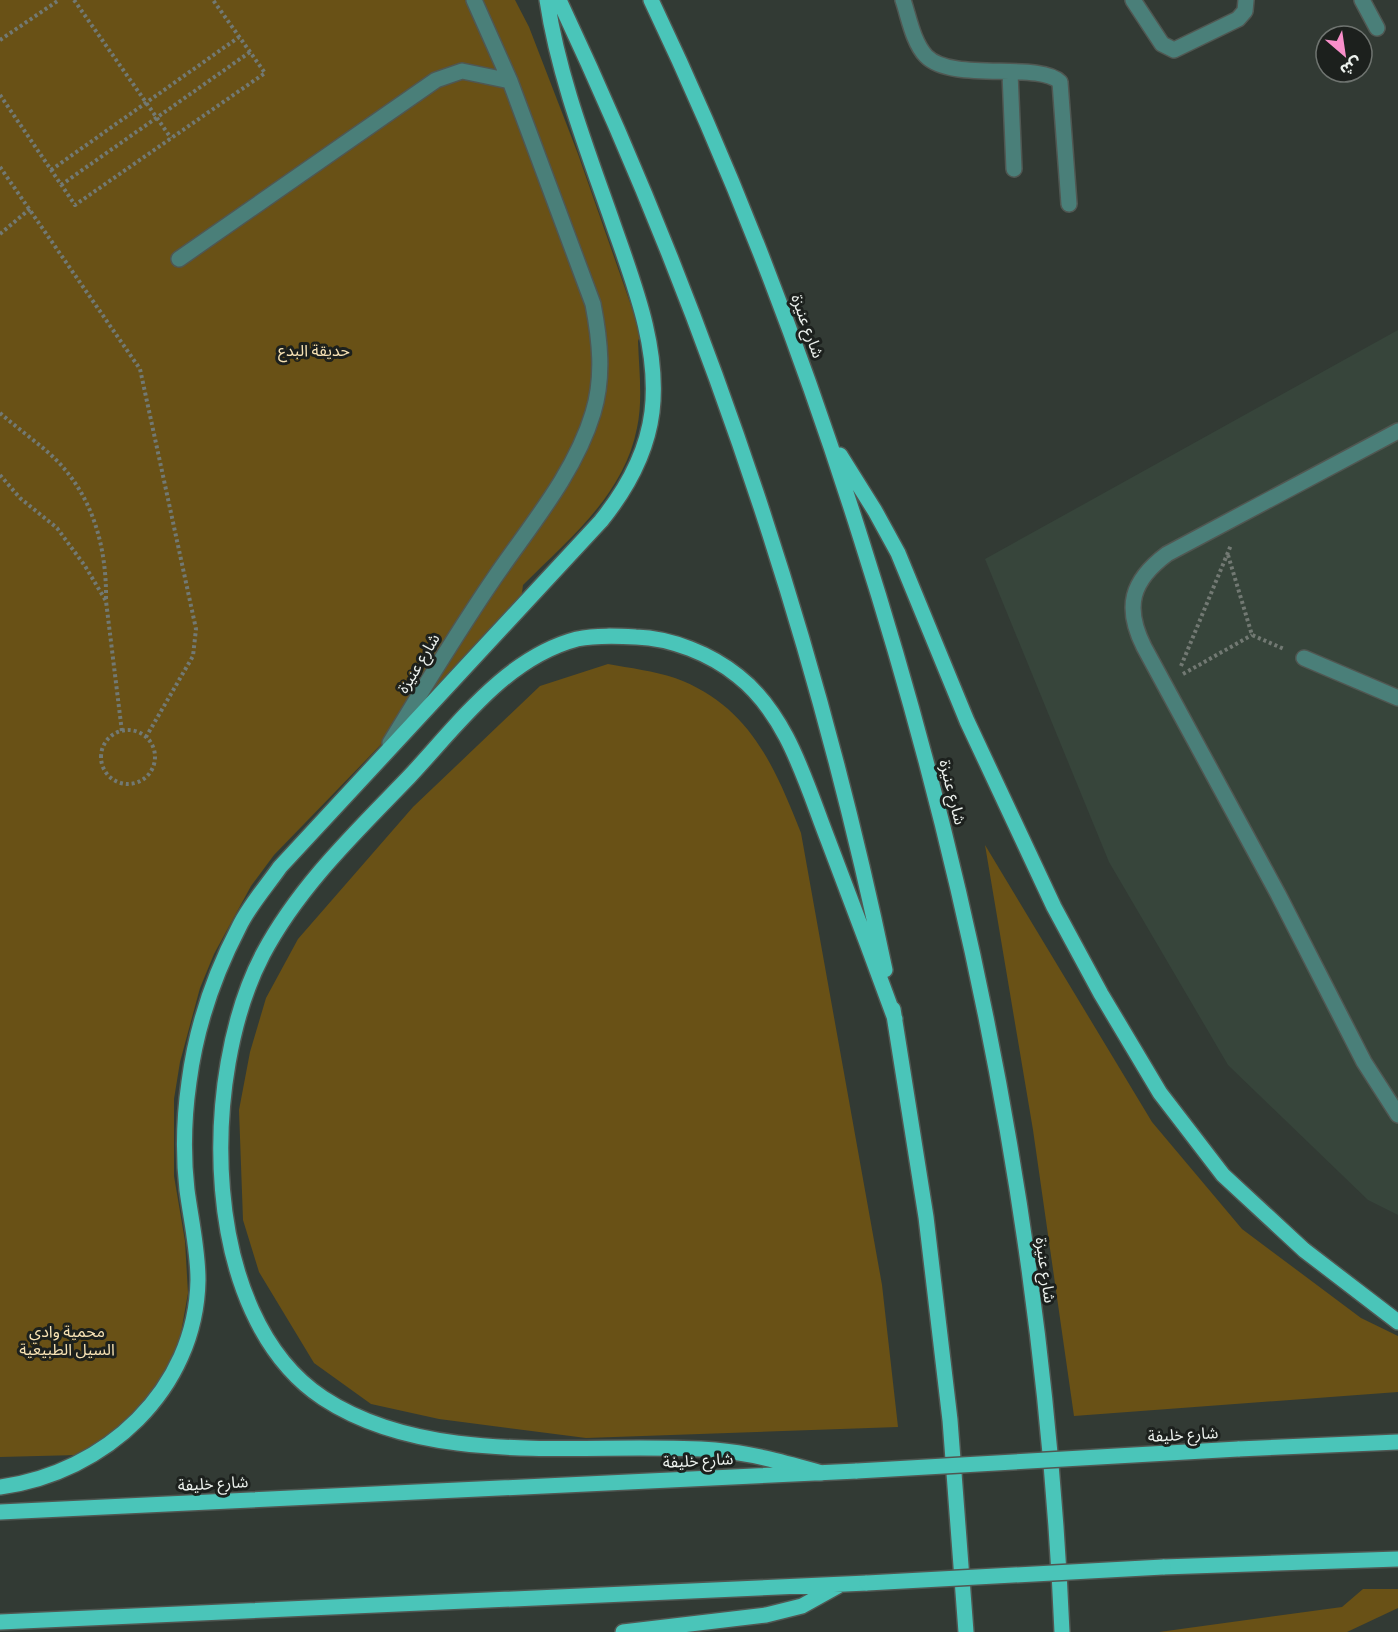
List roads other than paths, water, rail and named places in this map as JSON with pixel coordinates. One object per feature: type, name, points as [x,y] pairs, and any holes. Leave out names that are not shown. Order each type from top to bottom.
[{"type":"main road","points":[[0,1487],[40,1479],[68,1469],[121,1436],[149,1408],[168,1383],[181,1359],[196,1309],[198,1279],[187,1188],[185,1135],[189,1082],[199,1031],[215,978],[239,925],[280,867],[617,502],[639,459],[652,411],[653,366],[642,311],[588,153],[555,39],[547,0]]},
{"type":"main road","points":[[560,0],[635,165],[682,284],[754,482],[824,713],[864,871],[895,1018],[926,1217],[950,1420],[966,1632]]},
{"type":"main road","name":"شارع عنيزة","points":[[651,0],[739,200],[830,442],[884,611],[929,768],[983,997],[1012,1157],[1057,1512],[1062,1632]]},
{"type":"main road","points":[[830,442],[875,511],[898,553],[972,732],[1054,907],[1101,994],[1160,1093],[1223,1175],[1304,1250],[1398,1322]]},
{"type":"main road","points":[[822,1473],[757,1455],[714,1450],[583,1450],[510,1447],[443,1440],[376,1424],[347,1412],[319,1395],[277,1354],[256,1318],[240,1275],[229,1236],[223,1190],[219,1136],[223,1086],[236,1023],[264,953],[296,903],[328,862],[488,693],[517,668],[551,648],[581,638],[649,638],[689,649],[737,675],[757,694],[774,717],[800,767],[895,1018]]},
{"type":"main road","name":"شارع خليفة","points":[[0,1512],[822,1473],[1398,1442]]},
{"type":"main road","points":[[0,1622],[840,1585],[1162,1567],[1398,1559]]},
{"type":"main road","points":[[623,1632],[766,1615],[802,1606],[840,1585]]},
{"type":"street","name":"شارع عنيزة","points":[[384,753],[458,631],[560,482],[587,430],[597,396],[600,353],[593,304],[510,81],[474,0]]},
{"type":"street","points":[[903,0],[919,46],[932,61],[940,66],[1010,73],[1044,73],[1060,82],[1069,204]]},
{"type":"street","points":[[1133,0],[1162,44],[1174,50],[1238,19],[1245,11],[1246,0]]},
{"type":"street","points":[[1362,0],[1377,28]]},
{"type":"street","points":[[179,259],[436,80],[462,71],[510,81]]},
{"type":"street","points":[[1010,73],[1014,169]]},
{"type":"street","points":[[1398,431],[1167,554],[1149,567],[1137,585],[1132,606],[1134,628],[1278,894],[1364,1062],[1398,1114]]},
{"type":"street","points":[[1304,658],[1398,698]]},
{"type":"park label","name":"حديقة البدع","points":[[314,350]]},
{"type":"park label","name":"محمية وادي السيل الطبيعية","points":[[67,1340]]}]
